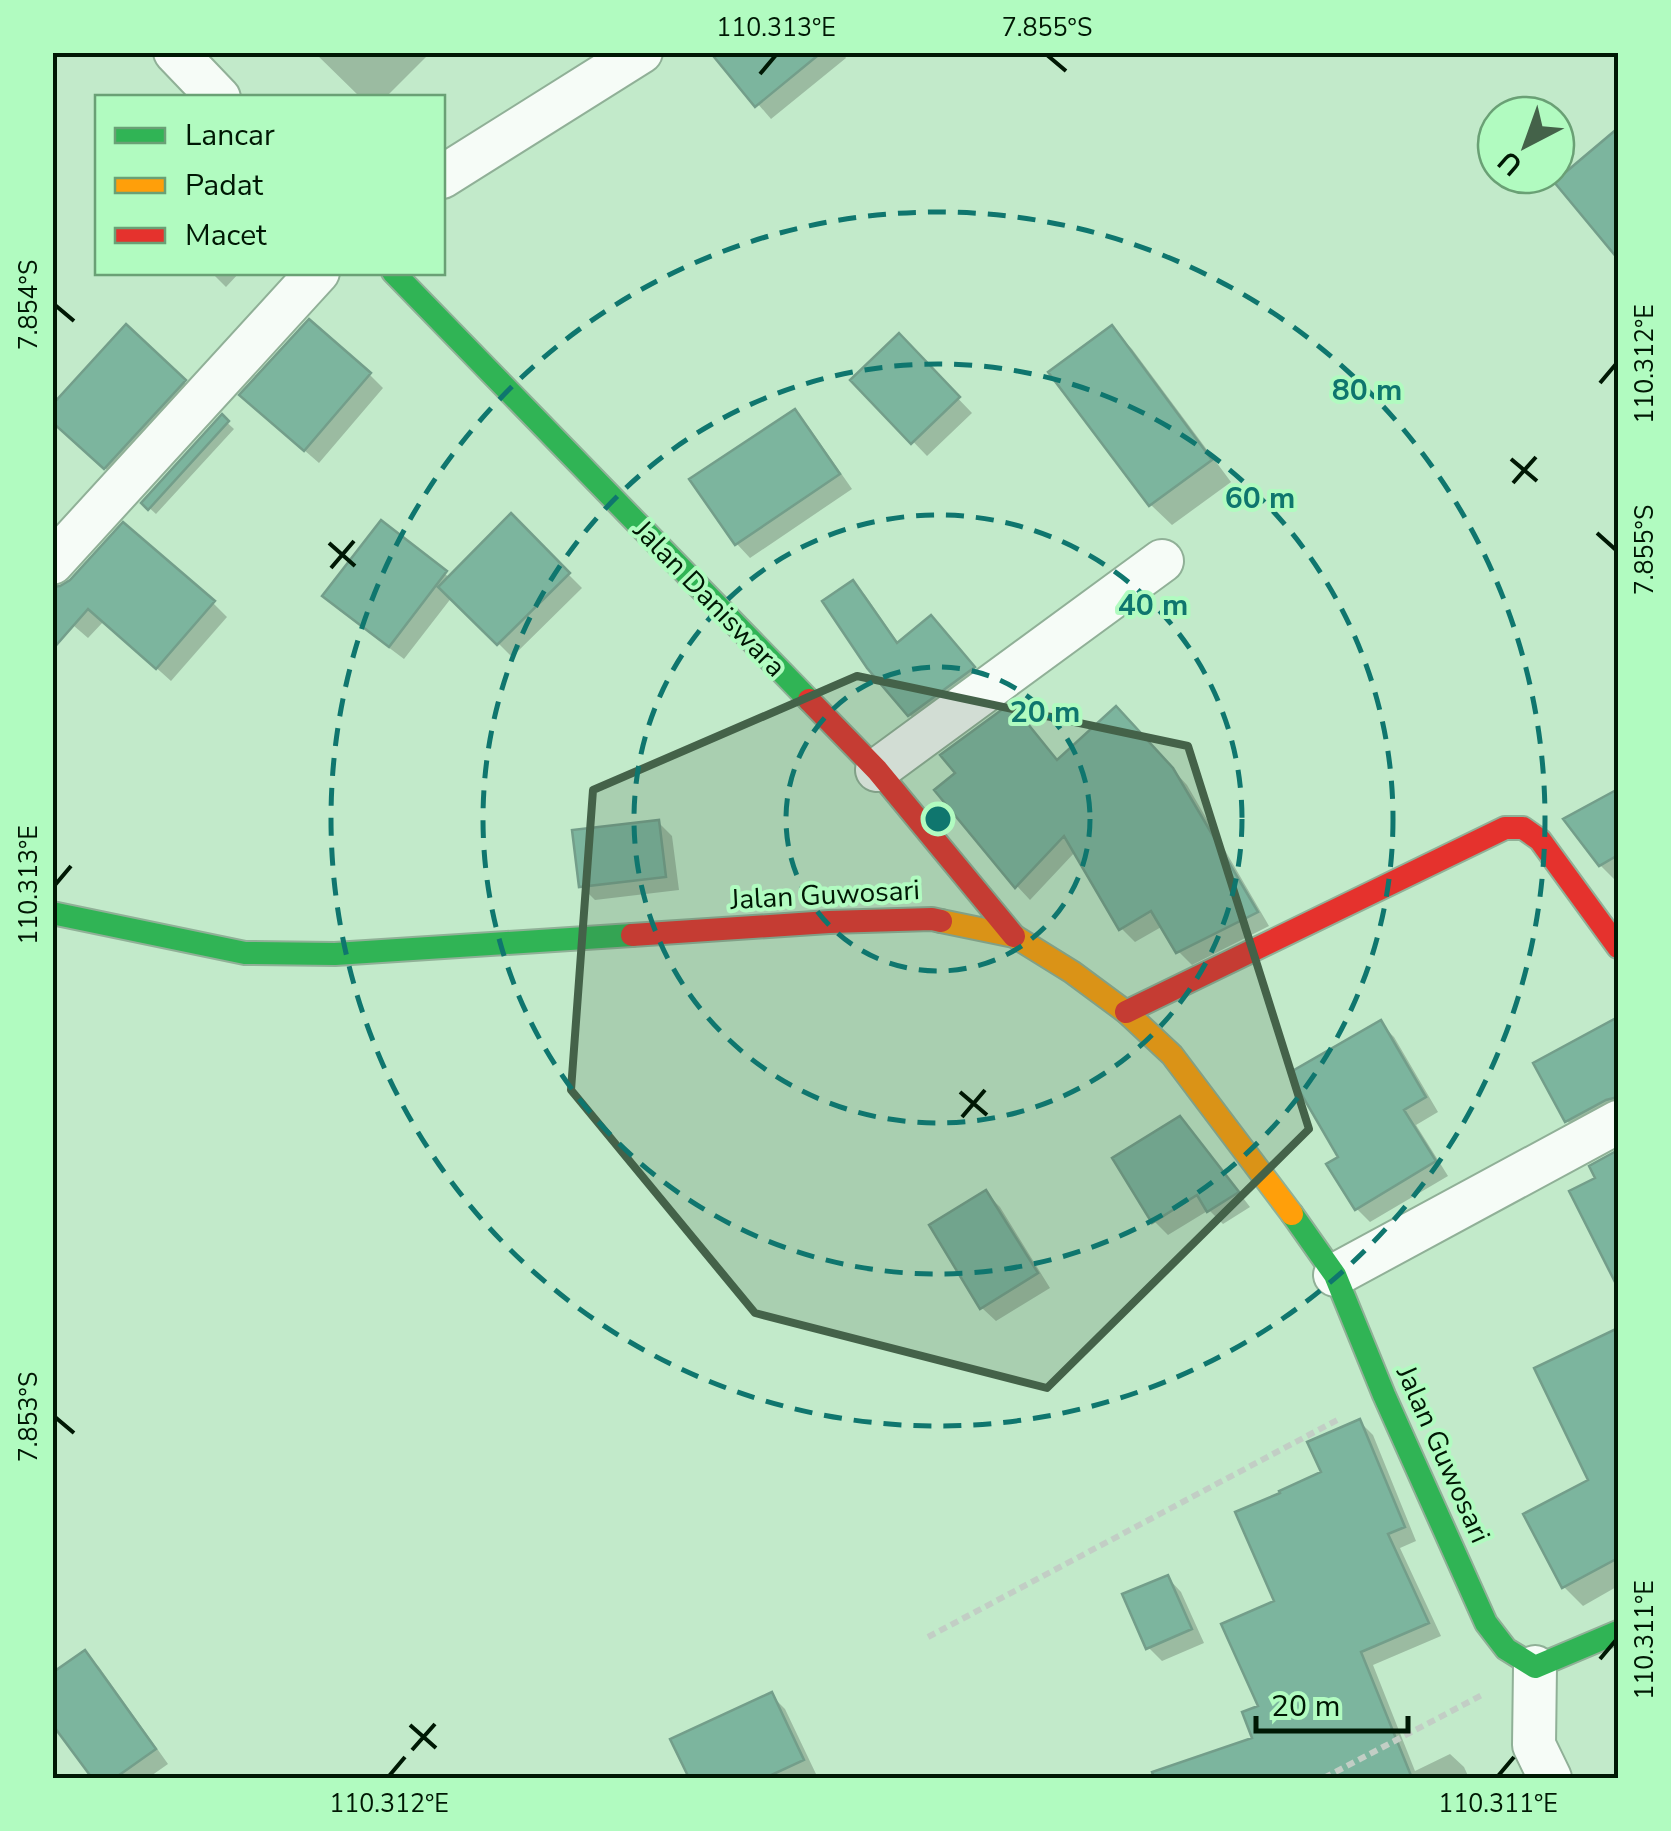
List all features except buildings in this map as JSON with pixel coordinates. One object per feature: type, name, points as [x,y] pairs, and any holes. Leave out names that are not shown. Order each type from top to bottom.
[{"type":"street","points":[[174,52],[217,95]]},
{"type":"street","points":[[445,175],[641,52]]},
{"type":"street","points":[[52,563],[315,275]]},
{"type":"street","name":"Jalan Daniswara","points":[[396,275],[877,770],[1014,936]]},
{"type":"street","points":[[877,770],[1162,561]]},
{"type":"street","points":[[1126,1012],[1506,828],[1519,826],[1533,832],[1545,845],[1617,940]]},
{"type":"street","name":"Jalan Guwosari","points":[[52,913],[245,954],[335,954],[932,918],[1014,936],[1126,1012],[1172,1055],[1267,1178],[1335,1276],[1486,1624],[1506,1649],[1535,1667]]},
{"type":"street","points":[[1335,1276],[1618,1122]]},
{"type":"street","points":[[1535,1767],[1535,1667],[1618,1632]]},
{"type":"path","points":[[928,1637],[1384,1396]]},
{"type":"path","points":[[1324,1778],[1535,1667]]},
{"type":"highlighted area","points":[[857,676],[1188,746],[1309,1129],[1047,1388],[755,1313],[571,1090],[593,790]]},
{"type":"traffic: fast","points":[[396,275],[809,700]]},
{"type":"traffic: fast","points":[[52,913],[245,953],[335,954],[632,935]]},
{"type":"traffic: fast","points":[[1292,1214],[1335,1275],[1486,1623],[1506,1649],[1535,1667],[1618,1632]]},
{"type":"traffic: slow","points":[[941,921],[1014,936],[1126,1012],[1172,1055],[1292,1214]]},
{"type":"traffic: jam","points":[[809,700],[877,770],[1014,936]]},
{"type":"traffic: jam","points":[[1126,1012],[1505,828],[1523,828],[1540,840],[1618,947]]},
{"type":"traffic: jam","points":[[632,935],[829,922],[941,921]]}]
